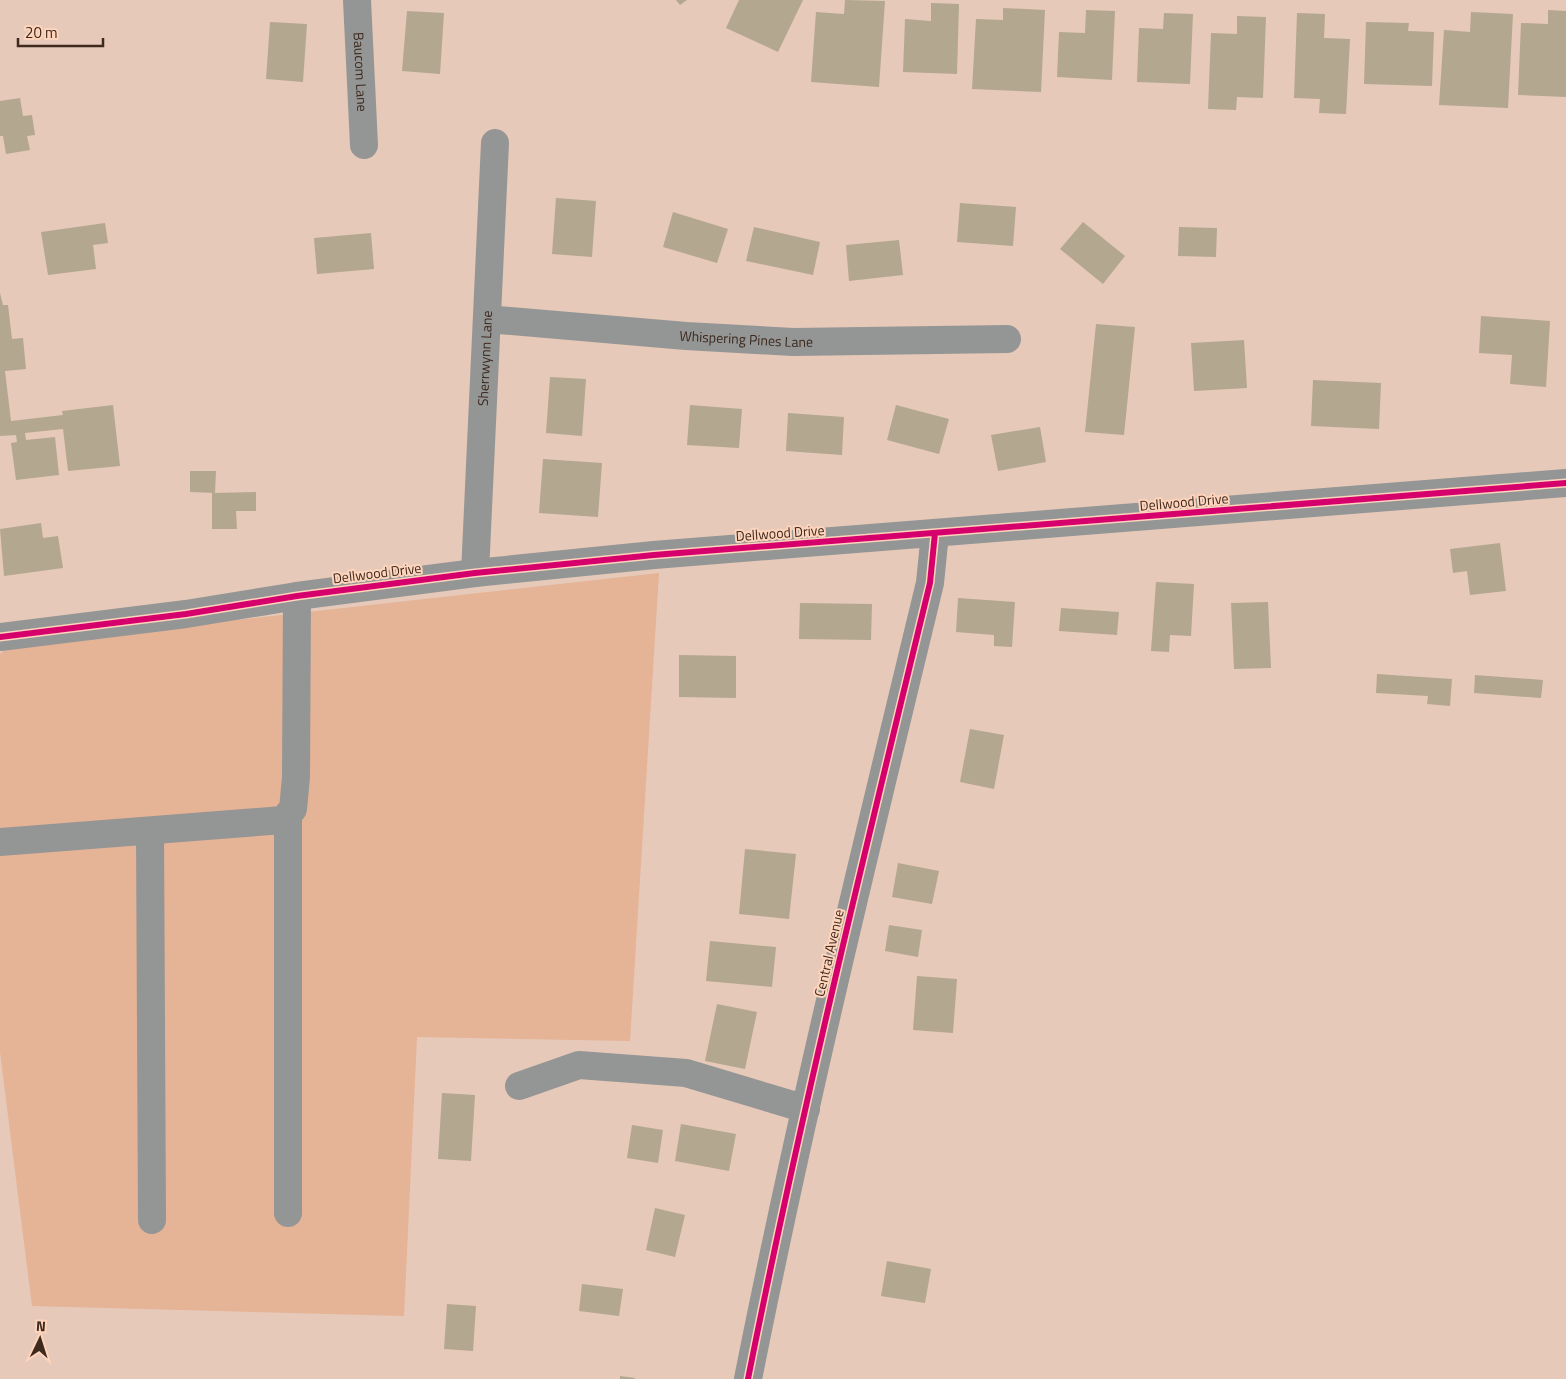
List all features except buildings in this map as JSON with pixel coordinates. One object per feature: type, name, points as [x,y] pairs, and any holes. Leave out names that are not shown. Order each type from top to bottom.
[{"type":"street","name":"Baucom Lane","points":[[357,0],[364,145]]},
{"type":"street","name":"Sherrwynn Lane","points":[[475,573],[496,143]]},
{"type":"street","name":"Whispering Pines Lane","points":[[487,319],[686,336],[793,342],[1007,339]]},
{"type":"street","name":"Dellwood Drive","points":[[0,637],[186,614],[297,596],[475,573],[654,556],[1566,483]]},
{"type":"street","name":"Central Avenue","points":[[748,1379],[806,1108],[858,881],[930,583],[935,534]]},
{"type":"street","points":[[0,842],[283,820],[293,809],[296,777],[297,596]]},
{"type":"street","points":[[288,815],[288,1213]]},
{"type":"street","points":[[150,830],[152,1220]]},
{"type":"street","points":[[520,1086],[579,1065],[598,1066],[686,1073],[806,1108]]},
{"type":"shaded area","points":[[659,573],[630,1041],[417,1037],[404,1316],[32,1306],[0,1052],[0,654],[10,645]]},
{"type":"cycle path","points":[[0,637],[186,614],[297,596],[475,573],[654,555],[1566,483]]},
{"type":"cycle path","points":[[748,1379],[812,1079],[930,583],[935,533]]}]
